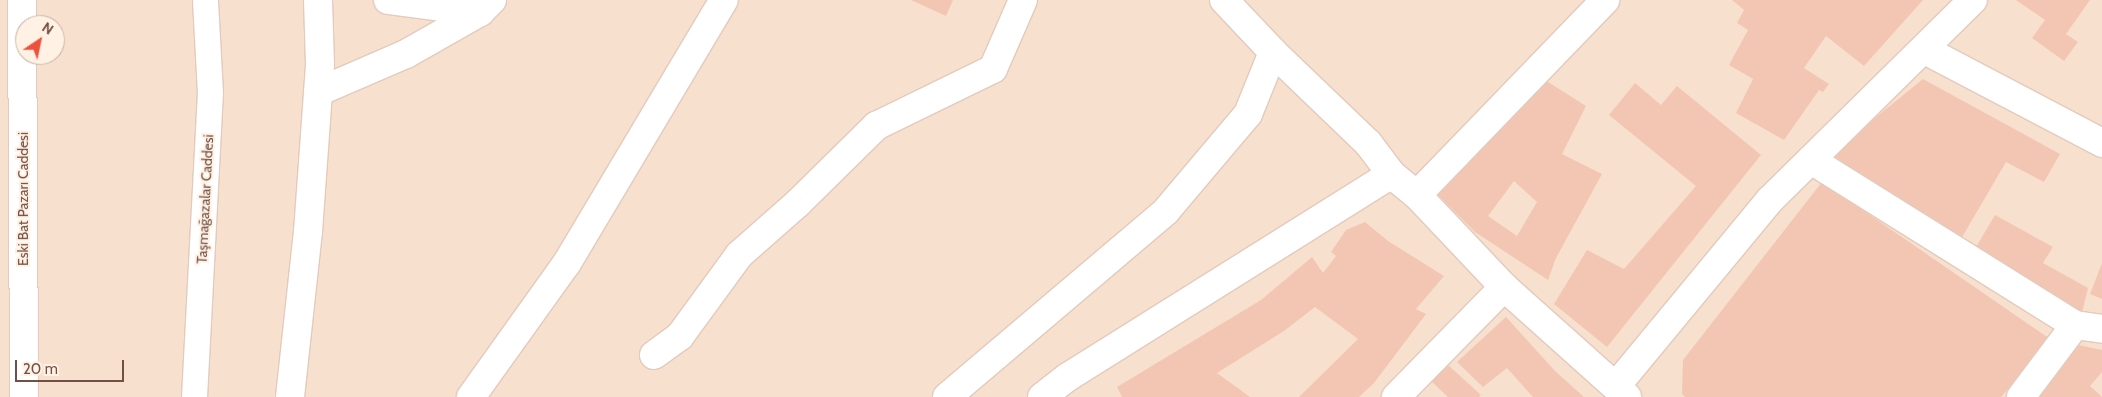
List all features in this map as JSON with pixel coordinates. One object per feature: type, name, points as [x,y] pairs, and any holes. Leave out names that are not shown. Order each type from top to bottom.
[{"type":"street","name":"Eski Bat Pazarı Caddesi","points":[[22,0],[24,397]]},
{"type":"street","name":"Taşmağazalar Caddesi","points":[[194,397],[210,93],[205,0]]},
{"type":"street","points":[[290,397],[308,232],[318,92],[318,0]]},
{"type":"street","points":[[388,0],[486,6]]},
{"type":"street","points":[[471,397],[567,263],[724,0]]},
{"type":"street","points":[[654,356],[680,336],[739,255],[798,204],[876,126],[993,69],[1023,0]]},
{"type":"street","points":[[1224,0],[1272,52],[1368,143],[1391,174],[1417,195],[1504,287],[1622,392],[1770,200],[1925,50],[1973,0]]},
{"type":"street","points":[[1417,195],[1605,0]]},
{"type":"street","points":[[318,92],[406,54],[486,6]]},
{"type":"street","points":[[1925,50],[2102,142]]},
{"type":"street","points":[[947,397],[1166,212],[1248,114],[1272,52]]},
{"type":"street","points":[[1811,160],[2075,325],[2102,329]]},
{"type":"street","points":[[1042,397],[1068,377],[1391,174]]},
{"type":"street","points":[[1396,397],[1504,287]]},
{"type":"street","points":[[2021,397],[2075,325]]},
{"type":"shaded area","points":[[0,0],[2102,0],[2102,397],[0,397]]},
{"type":"building","points":[[911,0],[953,0],[946,16]]},
{"type":"building","points":[[1732,0],[1923,0],[1864,66],[1826,36],[1804,68],[1829,84],[1823,92],[1819,90],[1784,140],[1736,113],[1753,79],[1729,65],[1748,30],[1737,23],[1744,10]]},
{"type":"building","points":[[2016,0],[2090,0],[2066,34],[2078,42],[2064,61],[2032,38],[2045,20]]},
{"type":"building","points":[[1923,79],[2060,154],[2044,182],[2006,162],[1961,239],[1827,157]]},
{"type":"building","points":[[1545,80],[1586,106],[1562,154],[1602,174],[1556,258],[1548,280],[1475,232],[1436,193]],"holes":[[[1514,181],[1537,202],[1517,236],[1488,216]]]},
{"type":"building","points":[[1635,83],[1661,105],[1677,86],[1761,155],[1607,347],[1554,304],[1587,250],[1624,269],[1696,186],[1609,115]]},
{"type":"building","points":[[1822,182],[2050,339],[2001,397],[1685,397],[1682,394],[1683,360]]},
{"type":"building","points":[[1995,215],[2053,247],[2043,263],[2088,288],[2082,313],[1976,247]]},
{"type":"building","points":[[1365,222],[1388,241],[1444,276],[1416,309],[1426,314],[1374,383],[1359,397],[1299,397],[1358,339],[1315,307],[1284,331],[1217,373],[1250,397],[1122,397],[1117,387],[1261,300],[1312,257],[1323,273],[1336,256],[1331,252],[1346,230]]},
{"type":"building","points":[[2102,263],[2102,299],[2090,294]]},
{"type":"building","points":[[1506,317],[1555,371],[1584,397],[1533,397],[1507,368],[1483,387],[1457,362]]},
{"type":"building","points":[[2069,343],[2102,350],[2102,372],[2090,386],[2102,397],[2036,397]]},
{"type":"building","points":[[1447,364],[1481,395],[1479,397],[1448,397],[1431,381]]}]
